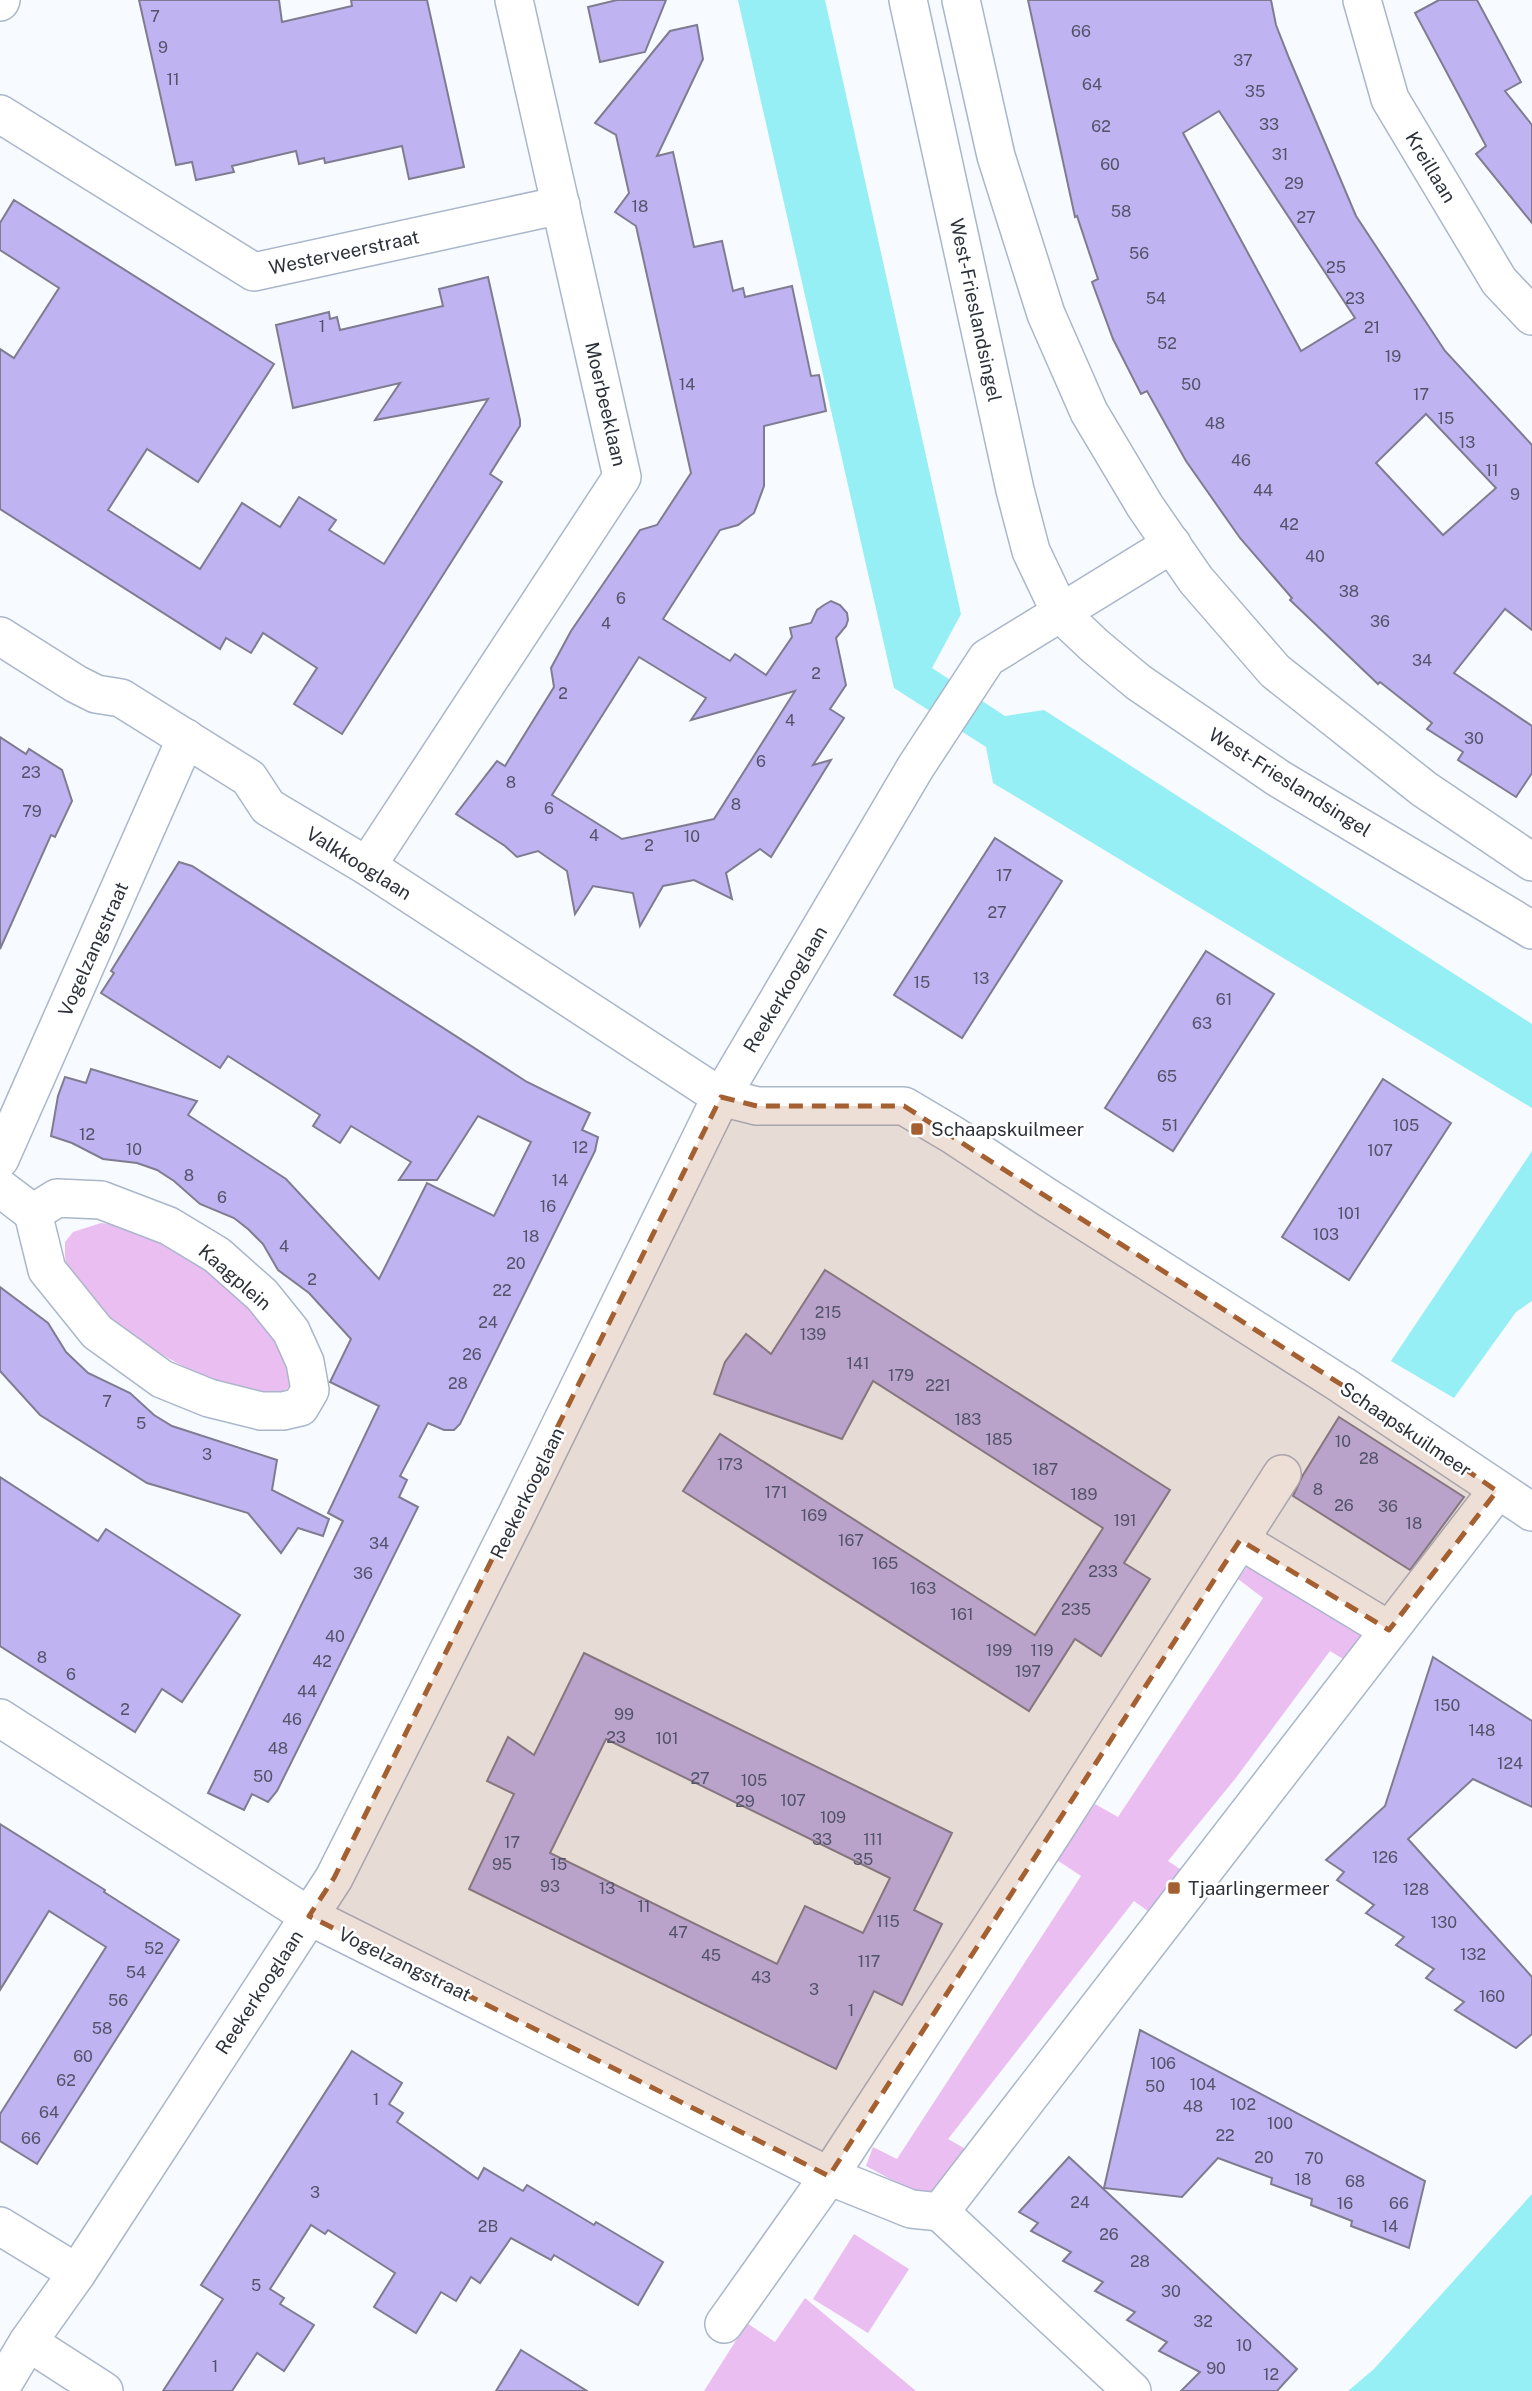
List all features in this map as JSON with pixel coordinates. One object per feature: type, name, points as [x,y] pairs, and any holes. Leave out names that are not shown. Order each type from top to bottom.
[{"type":"street","name":"Moerbeeklaan","points":[[367,866],[622,477],[514,0]]},
{"type":"street","name":"West-Frieslandsingel","points":[[908,0],[1015,490],[1031,551],[1061,614],[1138,682],[1278,778],[1532,930]]},
{"type":"street","points":[[961,0],[996,156],[1046,314],[1089,412],[1145,506],[1196,580],[1275,671],[1424,789],[1532,862]]},
{"type":"street","name":"Kreillaan","points":[[1362,0],[1390,99],[1499,281],[1532,316]]},
{"type":"street","name":"Westerveerstraat","points":[[0,114],[254,272],[561,205]]},
{"type":"street","points":[[1061,614],[1172,544]]},
{"type":"street","name":"Reekerkooglaan","points":[[0,2389],[27,2342],[77,2273],[334,1878],[523,1502],[721,1097],[937,734],[988,658],[1061,614]]},
{"type":"street","name":"Valkkooglaan","points":[[0,636],[75,684],[96,694],[121,698],[249,778],[268,807],[367,866],[721,1097]]},
{"type":"street","name":"Vogelzangstraat","points":[[0,1159],[186,738]]},
{"type":"street","name":"Schaapskuilmeer","points":[[721,1097],[757,1106],[904,1106],[1342,1385],[1532,1512]]},
{"type":"street","points":[[0,1188],[33,1213]]},
{"type":"street","name":"Kaagplein","points":[[57,1198],[102,1199],[169,1226],[217,1255],[262,1295],[291,1331],[305,1362],[310,1390],[300,1407],[283,1411],[261,1411],[209,1398],[162,1379],[97,1332],[47,1270],[33,1213],[57,1198]]},
{"type":"street","points":[[723,2324],[829,2176],[1282,1474]]},
{"type":"street","points":[[940,2212],[1497,1490]]},
{"type":"street","points":[[1240,1540],[1389,1630]]},
{"type":"street","name":"Vogelzangstraat","points":[[0,1718],[309,1916],[829,2176]]},
{"type":"street","points":[[829,2176],[911,2209],[940,2212],[1132,2391]]},
{"type":"street","points":[[0,2226],[77,2273]]},
{"type":"street","points":[[27,2342],[104,2391]]},
{"type":"highlighted area","points":[[721,1097],[757,1106],[904,1106],[1342,1385],[1497,1491],[1389,1630],[1240,1540],[829,2176],[309,1916],[334,1878]]},
{"type":"shaded area","points":[[101,1223],[153,1237],[208,1269],[234,1289],[256,1311],[273,1334],[285,1357],[292,1383],[277,1393],[254,1393],[225,1385],[162,1354],[110,1320],[80,1289],[65,1259],[65,1242],[73,1232]]},
{"type":"shaded area","points":[[1251,1561],[1373,1640],[1353,1665],[1330,1651],[1235,1779],[1168,1861],[1189,1875],[1156,1917],[1134,1901],[948,2139],[971,2152],[929,2200],[866,2166],[873,2147],[897,2159],[1081,1876],[1057,1860],[1095,1804],[1118,1817],[1263,1598],[1238,1579]]},
{"type":"shaded area","points":[[854,2234],[909,2269],[868,2333],[813,2299]]},
{"type":"shaded area","points":[[805,2298],[916,2391],[704,2391],[747,2323],[775,2342]]},
{"type":"water","points":[[738,0],[825,0],[961,614],[932,668],[1005,716],[1044,710],[1532,1024],[1532,1108],[993,783],[986,747],[894,688]]},
{"type":"water","points":[[1532,1151],[1532,1301],[1516,1312],[1454,1398],[1391,1361]]},
{"type":"water","points":[[1532,2194],[1532,2391],[1348,2391],[1374,2369]]},
{"type":"building","points":[[139,0],[279,0],[282,22],[352,6],[351,0],[427,0],[464,167],[409,179],[402,146],[325,163],[324,158],[299,164],[296,151],[232,166],[234,172],[196,180],[192,162],[176,165]]},
{"type":"building","points":[[617,0],[666,0],[645,52],[600,62],[588,7]]},
{"type":"building","points":[[1028,0],[1271,0],[1276,25],[1356,216],[1445,351],[1532,445],[1532,630],[1505,609],[1454,673],[1532,726],[1532,773],[1516,797],[1458,760],[1463,752],[1427,729],[1432,723],[1380,682],[1378,684],[1290,600],[1292,598],[1240,538],[1186,461],[1147,391],[1141,394],[1113,339],[1092,282],[1098,279],[1077,216],[1075,217]],"holes":[[[1219,111],[1355,318],[1301,351],[1183,133]],[[1426,414],[1496,488],[1443,535],[1376,463]]]},
{"type":"building","points":[[1439,0],[1477,0],[1521,82],[1505,91],[1532,125],[1532,223],[1476,154],[1486,146],[1415,13]]},
{"type":"building","points":[[697,25],[703,59],[657,156],[673,152],[694,247],[722,241],[733,291],[743,288],[745,297],[792,286],[811,376],[819,375],[826,411],[764,426],[764,486],[754,513],[738,525],[720,530],[663,619],[730,661],[735,654],[766,675],[792,637],[790,628],[811,623],[817,610],[831,601],[840,605],[847,613],[846,626],[836,638],[846,685],[830,709],[844,718],[813,765],[831,760],[771,857],[760,849],[726,873],[732,899],[694,880],[663,886],[640,926],[633,893],[593,886],[575,914],[567,871],[538,851],[517,857],[456,814],[497,761],[505,766],[554,687],[551,668],[571,631],[640,530],[657,525],[691,473],[636,226],[615,212],[629,193],[616,135],[595,123],[670,31]],"holes":[[[639,657],[706,698],[691,720],[795,691],[714,819],[622,839],[552,795]]]},
{"type":"building","points":[[14,200],[274,364],[198,482],[147,449],[108,510],[200,569],[242,503],[280,527],[299,497],[336,520],[329,530],[384,564],[488,399],[375,420],[400,383],[293,408],[276,325],[329,312],[330,319],[337,317],[340,330],[443,306],[439,289],[488,277],[520,426],[490,474],[502,482],[342,734],[294,704],[317,668],[263,633],[251,653],[226,638],[220,649],[0,509],[0,349],[14,358],[59,288],[0,250],[0,223]]},
{"type":"building","points":[[0,737],[26,754],[29,749],[62,770],[72,801],[55,837],[51,835],[0,949]]},
{"type":"building","points":[[995,838],[1062,881],[962,1038],[894,995]]},
{"type":"building","points":[[179,862],[192,866],[527,1082],[590,1113],[582,1130],[598,1137],[595,1151],[460,1424],[454,1430],[444,1430],[428,1423],[400,1476],[407,1480],[399,1497],[418,1507],[277,1791],[268,1802],[252,1794],[244,1810],[208,1793],[343,1521],[328,1513],[379,1406],[330,1382],[351,1339],[309,1293],[278,1270],[263,1244],[248,1229],[234,1218],[200,1204],[157,1170],[137,1163],[103,1159],[51,1136],[58,1096],[65,1077],[86,1083],[91,1069],[197,1101],[188,1115],[286,1179],[379,1279],[427,1183],[494,1216],[531,1142],[478,1116],[437,1180],[399,1180],[411,1162],[351,1126],[340,1143],[313,1126],[320,1115],[228,1056],[220,1068],[101,993],[114,973],[111,971]]},
{"type":"building","points":[[1206,951],[1274,994],[1173,1151],[1105,1108]]},
{"type":"building","points":[[1383,1079],[1451,1123],[1349,1280],[1282,1237]]},
{"type":"building","points":[[825,1270],[1170,1490],[1124,1563],[1150,1579],[1101,1656],[1075,1639],[1029,1711],[683,1491],[720,1434],[1035,1635],[1103,1528],[873,1381],[842,1439],[714,1394],[725,1362],[746,1334],[771,1354]]},
{"type":"building","points":[[0,1287],[48,1323],[66,1352],[88,1373],[130,1393],[154,1415],[172,1426],[277,1460],[272,1490],[329,1519],[323,1536],[298,1528],[281,1553],[248,1513],[147,1483],[40,1415],[0,1371]]},
{"type":"building","points":[[1339,1417],[1464,1497],[1410,1570],[1293,1496]]},
{"type":"building","points":[[0,1477],[98,1541],[106,1529],[240,1615],[182,1702],[162,1689],[135,1732],[0,1646]]},
{"type":"building","points":[[584,1653],[952,1833],[914,1910],[942,1924],[902,2005],[874,1991],[836,2069],[469,1889],[514,1794],[487,1781],[508,1737],[534,1755]],"holes":[[[606,1739],[890,1878],[863,1933],[805,1906],[777,1964],[550,1853]]]},
{"type":"building","points":[[1433,1657],[1532,1721],[1532,1807],[1473,1779],[1408,1839],[1532,1977],[1532,2034],[1516,2048],[1455,2010],[1464,2002],[1426,1978],[1434,1969],[1396,1945],[1404,1937],[1366,1913],[1374,1905],[1337,1880],[1344,1872],[1326,1860],[1385,1806]]},
{"type":"building","points":[[0,1824],[179,1940],[37,2164],[0,2141],[0,2114],[106,1947],[49,1911],[0,1990]]},
{"type":"building","points":[[1140,2030],[1425,2181],[1409,2248],[1351,2226],[1352,2221],[1311,2205],[1312,2199],[1271,2184],[1272,2178],[1218,2158],[1182,2197],[1104,2188]]},
{"type":"building","points":[[352,2051],[402,2083],[389,2104],[403,2113],[397,2122],[478,2179],[484,2168],[523,2191],[527,2185],[663,2262],[638,2305],[554,2255],[551,2260],[511,2238],[480,2283],[471,2277],[456,2301],[441,2292],[416,2333],[374,2307],[395,2273],[328,2230],[325,2234],[311,2225],[270,2289],[284,2298],[280,2304],[314,2325],[284,2371],[257,2353],[232,2391],[163,2391],[223,2299],[201,2285]]},
{"type":"building","points":[[1069,2157],[1297,2369],[1277,2391],[1181,2391],[1200,2372],[1159,2351],[1167,2342],[1127,2320],[1135,2312],[1095,2291],[1103,2282],[1063,2261],[1071,2252],[1031,2231],[1038,2223],[1019,2212]]},
{"type":"building","points":[[521,2350],[587,2391],[496,2391]]},
{"type":"place","name":"Schaapskuilmeer","points":[[917,1129]]},
{"type":"place","name":"Tjaarlingermeer","points":[[1174,1888]]}]
